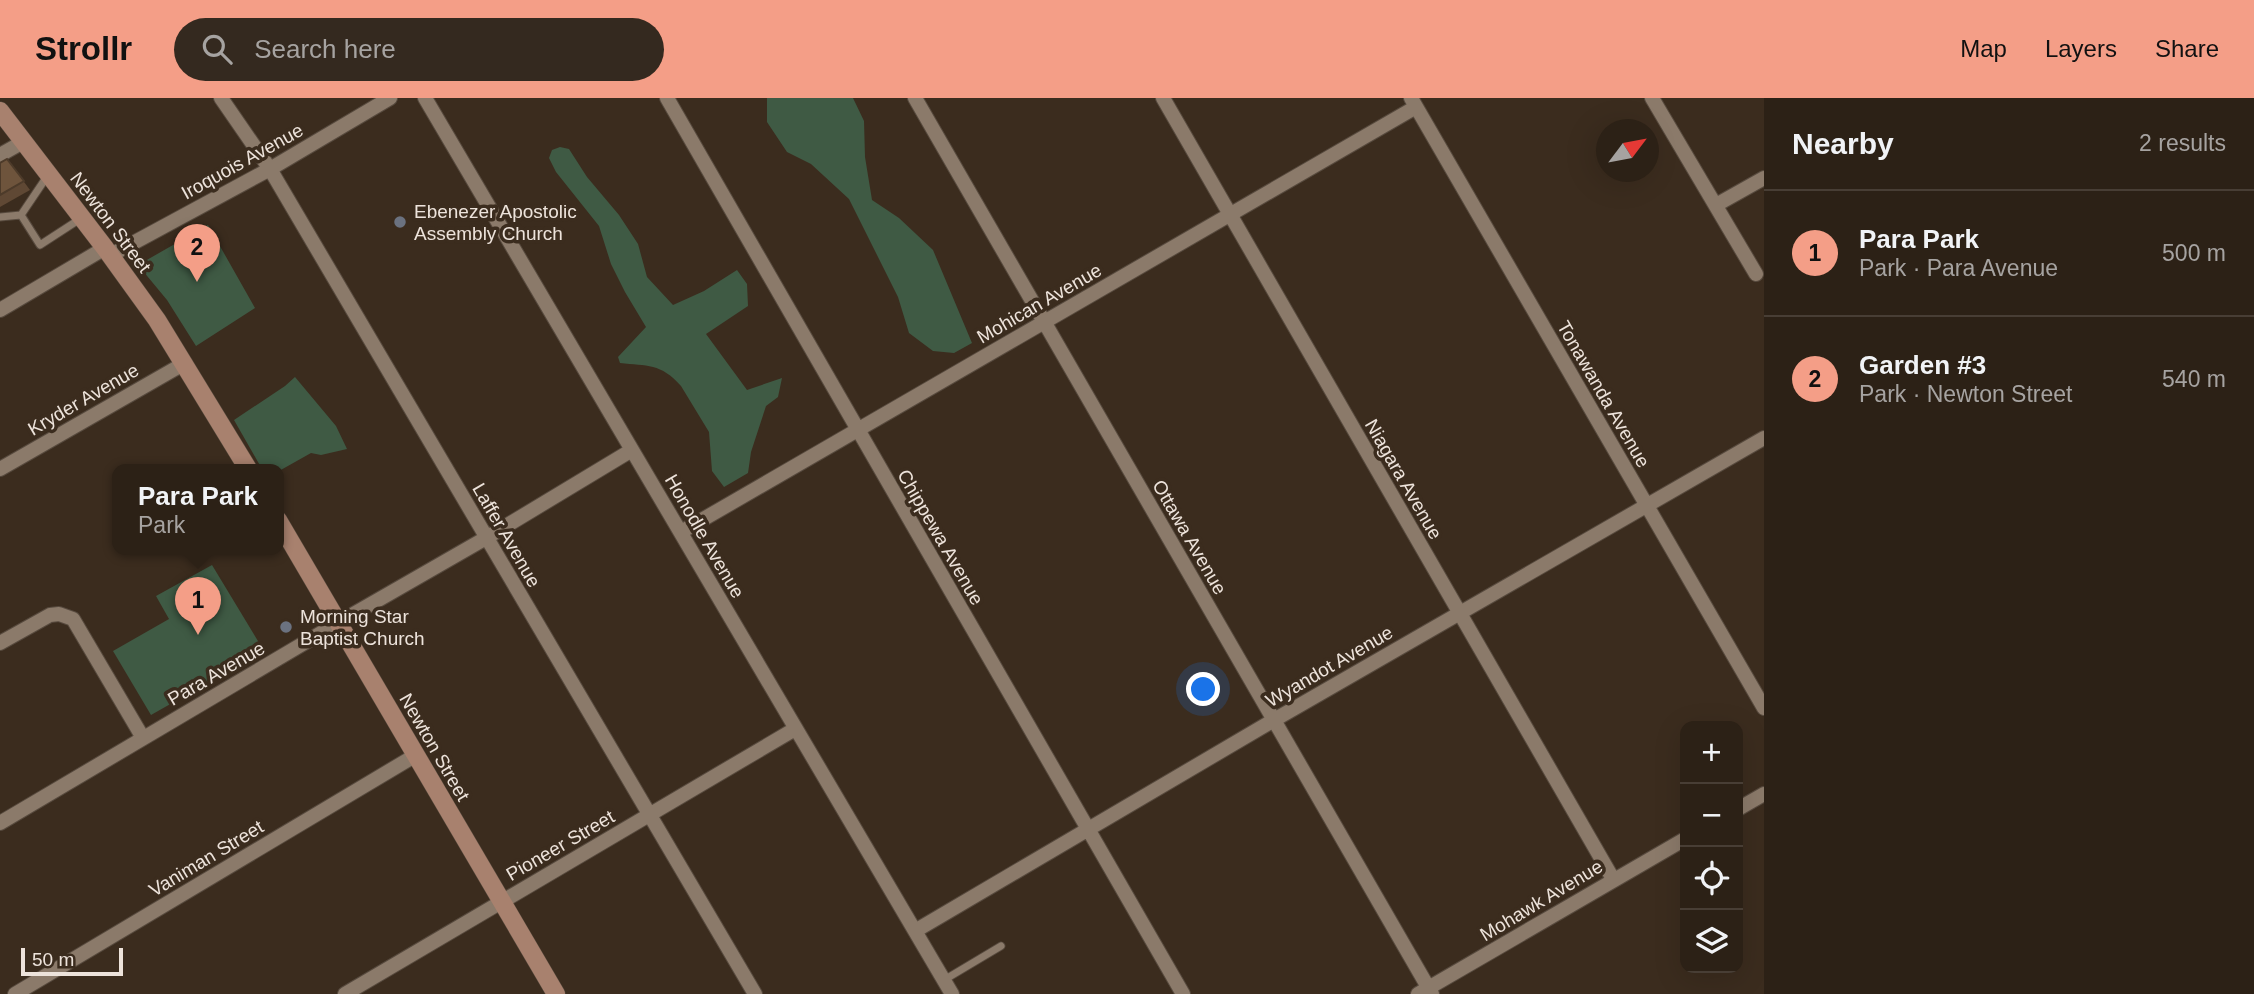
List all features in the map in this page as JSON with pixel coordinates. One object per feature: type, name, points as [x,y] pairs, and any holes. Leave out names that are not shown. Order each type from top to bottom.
[{"type":"street","name":"Laffer Avenue","points":[[221,98],[270,169],[755,994]]},
{"type":"street","name":"Iroquois Avenue","points":[[0,310],[270,169],[390,98]]},
{"type":"street","name":"Honodle Avenue","points":[[425,98],[952,994]]},
{"type":"street","name":"Chippewa Avenue","points":[[667,98],[1183,994]]},
{"type":"street","name":"Ottawa Avenue","points":[[915,98],[1045,321],[1426,992]]},
{"type":"street","name":"Niagara Avenue","points":[[1163,98],[1613,879]]},
{"type":"street","points":[[1652,98],[1756,274]]},
{"type":"street","name":"Mohican Avenue","points":[[681,532],[1230,215],[1414,103]]},
{"type":"street","name":"Tonawanda Avenue","points":[[1414,103],[1764,708]]},
{"type":"street","name":"Newton Street","points":[[0,111],[158,320],[245,464]]},
{"type":"street","points":[[0,155],[23,142]]},
{"type":"street","points":[[1716,205],[1764,178]]},
{"type":"street","name":"Kryder Avenue","points":[[0,468],[186,363]]},
{"type":"street","name":"Wyandot Avenue","points":[[915,931],[1273,720],[1764,438]]},
{"type":"street","name":"Para Avenue","points":[[0,823],[632,450]]},
{"type":"street","name":"Newton Street","points":[[284,530],[556,994]]},
{"type":"street","points":[[0,643],[46,616],[59,614],[73,619],[143,738]]},
{"type":"street","name":"Pioneer Street","points":[[345,994],[795,729]]},
{"type":"street","name":"Vaniman Street","points":[[14,994],[416,755]]},
{"type":"street","points":[[1743,806],[1764,794]]},
{"type":"street","name":"Mohawk Avenue","points":[[1426,992],[1680,842]]},
{"type":"street","points":[[0,989],[14,994]]},
{"type":"lane","points":[[0,218],[21,215],[48,175]]},
{"type":"lane","points":[[21,215],[40,245],[82,218]]},
{"type":"lane","points":[[944,980],[1001,946]]},
{"type":"green space","points":[[767,98],[853,98],[864,121],[865,157],[872,200],[899,218],[933,250],[972,343],[954,353],[933,351],[909,333],[898,297],[849,199],[811,164],[787,152],[767,122]]},
{"type":"green space","points":[[560,147],[569,149],[587,177],[619,215],[638,244],[647,277],[673,305],[704,291],[737,270],[747,284],[748,306],[706,334],[747,390],[782,378],[778,397],[766,406],[751,452],[748,473],[724,487],[712,471],[709,432],[681,386],[660,369],[620,363],[618,357],[646,327],[611,264],[599,226],[556,172],[549,158],[552,150]]},
{"type":"green space","points":[[208,225],[255,308],[196,346],[167,300],[138,265]]},
{"type":"green space","points":[[295,377],[336,426],[347,449],[321,455],[311,453],[284,468],[284,464],[259,464],[234,420]]},
{"type":"green space","points":[[212,565],[264,651],[151,715],[113,651],[169,619],[156,596]]},
{"type":"building","points":[[7,159],[24,181],[0,195],[0,163]]},
{"type":"place","name":"Ebenezer Apostolic Assembly Church","points":[[400,222]]},
{"type":"place","name":"Garden #3","points":[[197,282]]},
{"type":"place","name":"Morning Star Baptist Church","points":[[286,627]]},
{"type":"place","name":"Para Park","points":[[198,635]]}]
